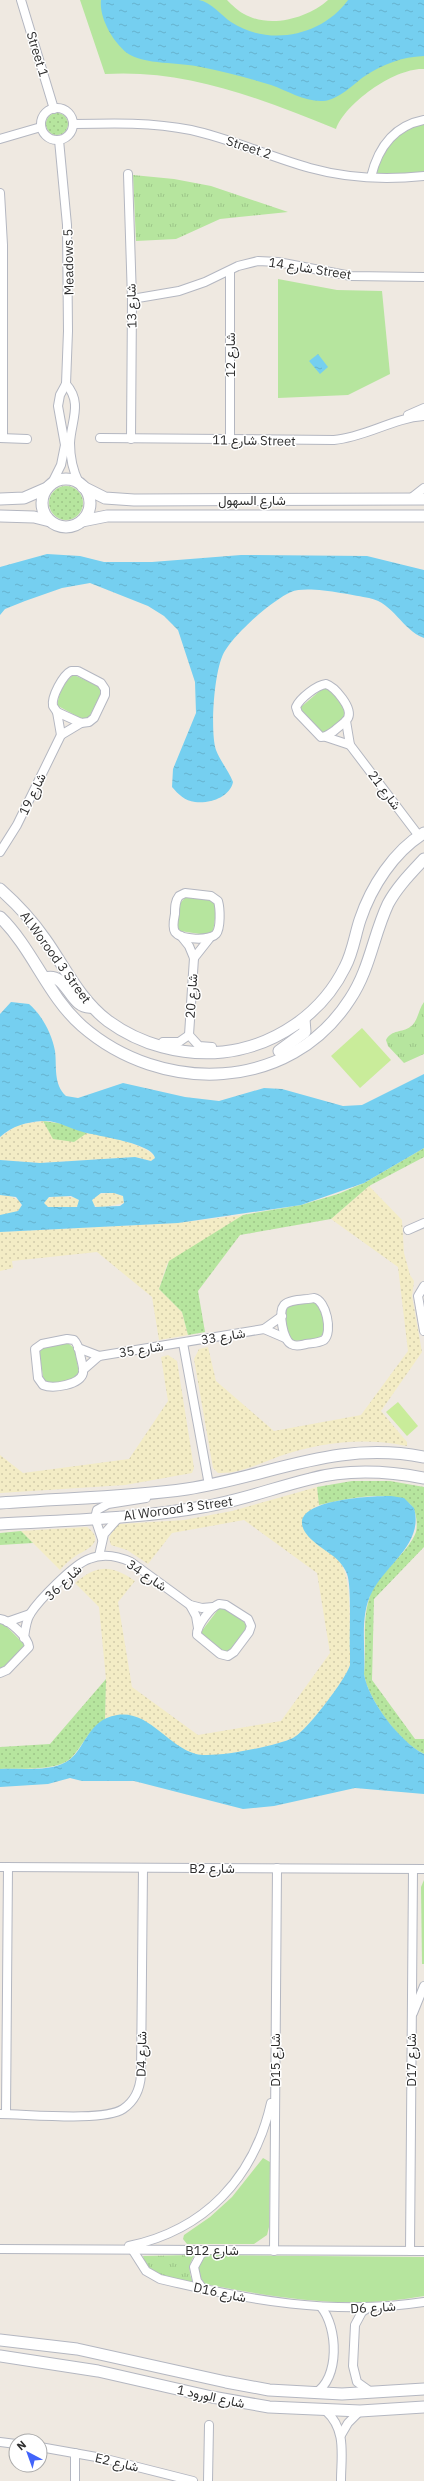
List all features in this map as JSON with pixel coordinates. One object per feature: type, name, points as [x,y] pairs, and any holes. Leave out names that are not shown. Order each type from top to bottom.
[{"type":"street","name":"Street 1","points":[[21,0],[54,109]]},
{"type":"street","points":[[54,109],[67,112],[73,124],[69,134],[60,140],[46,136],[41,127],[44,116],[54,109]]},
{"type":"street","points":[[370,177],[382,146],[393,134],[412,122],[424,120]]},
{"type":"street","name":"Street 2","points":[[73,124],[145,124],[192,130],[238,143],[309,168],[339,174],[370,177],[424,176]]},
{"type":"street","points":[[0,139],[41,127]]},
{"type":"street","name":"Meadows 5","points":[[50,486],[64,455],[64,434],[60,422],[58,406],[60,395],[66,384],[67,225],[60,140]]},
{"type":"street","name":"شارع 13","points":[[128,174],[132,299],[131,439]]},
{"type":"street","points":[[0,193],[2,297],[1,438],[27,439]]},
{"type":"street","name":"شارع 14 Street","points":[[132,299],[179,291],[230,271],[248,262],[268,260],[351,276],[424,277]]},
{"type":"street","name":"شارع 12","points":[[230,271],[230,439]]},
{"type":"street","points":[[0,516],[34,517],[50,521],[56,525],[69,527],[82,521],[89,508],[89,500],[81,485],[71,455],[73,422],[71,412],[73,394],[66,384]]},
{"type":"street","points":[[60,395],[73,394]]},
{"type":"street","name":"شارع 11 Street","points":[[100,438],[343,439],[361,435],[404,418],[424,408]]},
{"type":"street","name":"شارع 11 Street","points":[[404,418],[424,416]]},
{"type":"street","points":[[60,422],[73,422]]},
{"type":"street","points":[[0,499],[24,498],[66,479],[81,485]]},
{"type":"street","name":"شارع السهول","points":[[81,485],[105,498],[134,500],[424,499]]},
{"type":"street","points":[[50,486],[43,494],[42,509],[50,521]]},
{"type":"street","points":[[410,499],[424,488]]},
{"type":"street","name":"شارع السهول","points":[[82,521],[107,516],[424,516]]},
{"type":"street","points":[[71,671],[78,671],[101,683],[106,692],[94,718],[89,722],[81,723],[61,735],[57,712],[53,706],[53,699],[66,675],[71,671]]},
{"type":"street","name":"شارع 21","points":[[350,745],[316,735],[298,713],[296,707],[300,701],[321,685],[329,684],[347,706],[349,714],[346,720],[350,745],[422,834]]},
{"type":"street","points":[[57,712],[81,723]]},
{"type":"street","points":[[326,737],[346,720]]},
{"type":"street","name":"شارع 19","points":[[0,852],[17,824],[61,735]]},
{"type":"street","name":"Al Worood 3 Street","points":[[0,889],[34,924],[72,982],[93,1007],[120,1030],[154,1045],[186,1052],[212,1053],[251,1046],[287,1030],[304,1019],[321,1004],[346,966],[360,919],[370,895],[384,873],[400,853],[422,834]]},
{"type":"street","name":"Al Worood 3 Street","points":[[0,917],[22,942],[61,1003],[81,1025],[104,1043],[127,1057],[154,1068],[179,1073],[205,1075],[230,1073],[256,1067],[298,1048],[335,1019],[361,980],[388,904],[405,879],[424,859]]},
{"type":"street","name":"شارع 20","points":[[194,958],[209,939],[215,936],[219,930],[218,901],[211,896],[185,893],[178,896],[175,902],[174,928],[189,946],[194,958],[188,1034],[194,1044],[204,1048],[251,1046]]},
{"type":"street","points":[[181,936],[209,939]]},
{"type":"street","points":[[44,978],[50,977],[59,979],[78,1003],[87,1008],[93,1007]]},
{"type":"street","points":[[256,1067],[302,1035],[306,1027],[304,1019]]},
{"type":"street","name":"شارع 20","points":[[120,1030],[168,1044],[179,1042],[188,1034]]},
{"type":"street","points":[[408,1230],[424,1223]]},
{"type":"street","points":[[424,1286],[418,1296],[424,1331]]},
{"type":"street","name":"شارع 33","points":[[183,1343],[264,1329],[282,1316],[282,1309],[286,1304],[317,1299],[324,1305],[328,1330],[325,1339],[319,1342],[294,1346],[286,1338],[264,1329]]},
{"type":"street","points":[[282,1316],[286,1338]]},
{"type":"street","name":"شارع 35","points":[[99,1356],[83,1370],[78,1380],[52,1387],[43,1385],[38,1378],[34,1352],[39,1345],[71,1339],[76,1342],[78,1348],[99,1356],[183,1343]]},
{"type":"street","points":[[183,1343],[209,1485]]},
{"type":"street","points":[[78,1348],[83,1370]]},
{"type":"street","name":"Al Worood 3 Street","points":[[0,1503],[162,1492],[209,1485],[323,1456],[369,1452],[424,1457]]},
{"type":"street","name":"Al Worood 3 Street","points":[[0,1524],[95,1518],[201,1508],[261,1494],[310,1478],[336,1474],[386,1473],[424,1478]]},
{"type":"street","points":[[102,1539],[95,1518],[97,1510],[104,1505],[137,1500],[162,1492]]},
{"type":"street","points":[[99,1556],[102,1539],[111,1524],[120,1516]]},
{"type":"street","name":"شارع 34","points":[[99,1556],[121,1558],[131,1562],[190,1605],[202,1608],[214,1607],[219,1604],[226,1605],[248,1619],[251,1626],[250,1632],[234,1652],[224,1656],[199,1638],[196,1616],[190,1605]]},
{"type":"street","name":"شارع 36","points":[[24,1638],[30,1614],[71,1570],[89,1559],[99,1556]]},
{"type":"street","points":[[198,1628],[214,1607]]},
{"type":"street","name":"شارع 36","points":[[4,1620],[30,1614]]},
{"type":"street","name":"شارع 36","points":[[0,1672],[7,1670],[28,1650],[29,1644],[4,1620]]},
{"type":"street","points":[[3,2114],[4,1867]]},
{"type":"street","name":"B2 شارع","points":[[4,1867],[424,1869]]},
{"type":"street","name":"D4 شارع","points":[[3,2114],[105,2115],[122,2109],[135,2098],[141,2075],[143,1868]]},
{"type":"street","name":"D15 شارع","points":[[274,2251],[277,1868]]},
{"type":"street","name":"D17 شارع","points":[[410,2251],[413,1869]]},
{"type":"street","points":[[412,2017],[424,1986]]},
{"type":"street","points":[[112,2249],[144,2242],[183,2227],[222,2198],[242,2174],[256,2152],[263,2134],[275,2087]]},
{"type":"street","name":"B12 شارع","points":[[0,2249],[424,2251]]},
{"type":"street","name":"D16 شارع","points":[[132,2249],[140,2265],[153,2276],[203,2289],[257,2300],[321,2308]]},
{"type":"street","points":[[203,2289],[197,2281],[194,2267],[201,2254],[210,2250]]},
{"type":"street","name":"D6 شارع","points":[[321,2308],[368,2308],[424,2302]]},
{"type":"street","points":[[313,2394],[326,2384],[330,2377],[332,2364],[332,2329],[328,2318],[321,2308]]},
{"type":"street","points":[[368,2308],[362,2312],[355,2325],[353,2366],[358,2382],[373,2393]]},
{"type":"street","name":"شارع الورود 1","points":[[0,2340],[77,2349],[247,2386],[313,2394],[373,2393],[424,2389]]},
{"type":"street","name":"شارع الورود 1","points":[[0,2356],[98,2370],[240,2403],[326,2411],[360,2411],[424,2407]]},
{"type":"street","points":[[326,2411],[334,2419],[342,2435]]},
{"type":"street","points":[[341,2481],[342,2435],[348,2423],[360,2411]]},
{"type":"street","points":[[208,2481],[209,2425]]},
{"type":"street","name":"E2 شارع","points":[[48,2448],[75,2453],[194,2481]]},
{"type":"street","points":[[75,2453],[75,2481]]},
{"type":"green space","points":[[80,0],[227,0],[244,14],[265,21],[277,21],[310,12],[328,0],[424,0],[424,69],[413,70],[400,74],[373,88],[350,108],[341,119],[336,129],[252,97],[195,81],[165,76],[105,74]]},
{"type":"green space","points":[[57,113],[61,114],[67,120],[67,128],[61,134],[57,135],[53,134],[47,128],[46,124],[47,120],[53,114]]},
{"type":"green space","points":[[424,120],[424,174],[371,177],[393,134]]},
{"type":"green space","points":[[133,175],[174,179],[211,186],[288,212],[220,219],[176,239],[136,241]]},
{"type":"green space","points":[[278,279],[337,290],[382,291],[390,374],[348,395],[278,398]]},
{"type":"green space","points":[[66,486],[78,491],[83,503],[78,515],[66,520],[54,515],[49,503],[54,491]]},
{"type":"green space","points":[[74,675],[99,686],[102,692],[88,719],[82,719],[58,706],[62,689],[68,680]]},
{"type":"green space","points":[[328,688],[346,708],[345,718],[322,734],[301,711],[301,707],[322,689]]},
{"type":"green space","points":[[187,896],[211,898],[217,906],[213,932],[207,935],[180,931],[177,925],[180,903]]},
{"type":"green space","points":[[424,1002],[424,1054],[404,1063],[388,1046],[386,1040],[391,1034],[407,1029],[413,1025]]},
{"type":"green space","points":[[362,1028],[391,1060],[360,1088],[331,1056]]},
{"type":"green space","points":[[43,1121],[64,1124],[87,1133],[74,1142],[53,1139]]},
{"type":"green space","points":[[424,1148],[424,1157],[369,1186],[331,1219],[240,1235],[198,1291],[205,1332],[188,1335],[182,1312],[159,1289],[169,1261],[243,1215],[301,1205],[338,1194],[364,1183]]},
{"type":"green space","points":[[314,1302],[321,1307],[325,1332],[318,1339],[293,1341],[288,1334],[286,1324],[285,1315],[287,1306]]},
{"type":"green space","points":[[68,1343],[75,1349],[79,1374],[72,1379],[63,1382],[53,1384],[44,1382],[39,1352],[44,1347]]},
{"type":"green space","points":[[398,1402],[418,1426],[407,1436],[386,1412]]},
{"type":"green space","points":[[352,1481],[390,1481],[424,1487],[424,1547],[374,1599],[372,1680],[415,1739],[424,1739],[424,1754],[405,1741],[386,1720],[372,1696],[364,1674],[365,1623],[371,1593],[380,1578],[401,1555],[412,1540],[416,1532],[416,1517],[412,1506],[403,1500],[390,1497],[358,1497],[319,1505],[317,1487]]},
{"type":"green space","points":[[21,1531],[33,1543],[0,1545],[0,1533]]},
{"type":"green space","points":[[220,1607],[236,1615],[243,1621],[247,1628],[232,1651],[226,1654],[202,1635],[201,1632]]},
{"type":"green space","points":[[0,1623],[5,1625],[25,1645],[7,1667],[0,1669]]},
{"type":"green space","points":[[106,1679],[105,1720],[90,1732],[73,1756],[59,1765],[49,1767],[0,1769],[0,1747],[50,1744]]},
{"type":"green space","points":[[424,1880],[424,1964],[422,1964],[421,1887]]},
{"type":"green space","points":[[263,2158],[270,2162],[269,2227],[267,2235],[254,2244],[187,2244],[183,2239],[184,2235],[210,2217],[232,2197]]},
{"type":"green space","points":[[195,2255],[192,2259],[190,2270],[191,2278],[195,2286],[156,2273],[145,2263],[143,2256]]},
{"type":"green space","points":[[209,2255],[424,2257],[424,2296],[369,2302],[341,2302],[286,2298],[205,2284],[200,2276],[199,2268],[202,2261]]},
{"type":"sand","points":[[43,1121],[53,1138],[74,1142],[84,1134],[93,1133],[125,1141],[146,1149],[155,1158],[151,1161],[135,1157],[40,1163],[0,1160],[0,1137],[18,1125]]},
{"type":"sand","points":[[369,1186],[402,1220],[404,1253],[410,1275],[414,1281],[412,1296],[422,1352],[381,1411],[407,1442],[407,1446],[374,1442],[343,1442],[327,1444],[296,1451],[242,1470],[218,1473],[213,1468],[194,1359],[199,1349],[208,1347],[216,1381],[274,1431],[361,1415],[408,1351],[398,1267],[331,1219]]},
{"type":"sand","points":[[114,1193],[123,1196],[124,1203],[99,1208],[92,1204],[92,1200],[97,1194]]},
{"type":"sand","points":[[0,1195],[10,1196],[20,1201],[21,1208],[15,1213],[0,1215]]},
{"type":"sand","points":[[62,1196],[76,1198],[80,1202],[79,1205],[67,1209],[56,1209],[44,1204],[47,1198]]},
{"type":"sand","points":[[243,1215],[167,1264],[159,1289],[182,1312],[188,1335],[159,1340],[152,1297],[97,1252],[12,1261],[13,1268],[0,1271],[0,1232],[178,1223]]},
{"type":"sand","points":[[168,1355],[177,1361],[194,1468],[192,1473],[125,1485],[0,1493],[0,1455],[23,1473],[129,1459],[168,1401],[161,1357]]},
{"type":"sand","points":[[317,1487],[319,1505],[312,1509],[303,1527],[310,1537],[339,1561],[343,1568],[346,1578],[349,1604],[350,1665],[334,1693],[307,1726],[293,1738],[274,1744],[246,1751],[218,1755],[198,1755],[186,1751],[174,1744],[143,1720],[131,1716],[119,1715],[105,1720],[106,1679],[99,1607],[75,1583],[97,1570],[111,1569],[126,1575],[135,1581],[118,1602],[132,1687],[198,1735],[281,1721],[330,1653],[317,1573],[244,1520],[172,1533],[148,1564],[127,1550],[111,1545],[109,1538],[114,1528],[120,1524],[184,1520],[232,1511]]},
{"type":"sand","points":[[87,1527],[95,1536],[93,1544],[73,1558],[60,1570],[21,1531]]},
{"type":"water","points":[[101,0],[199,0],[208,3],[231,22],[246,30],[278,36],[294,34],[310,29],[324,22],[337,12],[348,0],[424,0],[424,56],[400,60],[379,68],[365,76],[335,98],[323,101],[310,100],[271,85],[228,73],[193,65],[142,60],[134,57],[127,53],[112,36],[102,14]]},
{"type":"water","points":[[318,354],[328,367],[320,374],[309,361]]},
{"type":"water","points":[[47,554],[80,556],[104,562],[152,562],[241,555],[367,556],[424,570],[424,638],[410,629],[385,605],[369,598],[318,590],[298,590],[283,596],[252,620],[242,630],[226,649],[219,666],[213,717],[214,741],[216,750],[233,782],[231,787],[228,792],[213,801],[191,801],[182,797],[172,787],[173,769],[196,713],[195,682],[178,630],[164,616],[148,606],[90,583],[62,588],[25,601],[5,609],[0,615],[0,567]]},
{"type":"water","points":[[11,1002],[29,1004],[34,1008],[46,1025],[52,1038],[55,1051],[56,1075],[59,1086],[66,1096],[78,1098],[123,1083],[185,1097],[219,1101],[264,1088],[282,1089],[343,1106],[362,1105],[424,1074],[424,1148],[364,1183],[301,1205],[178,1223],[0,1232],[0,1215],[18,1211],[22,1205],[16,1197],[0,1195],[0,1160],[40,1163],[135,1157],[151,1161],[155,1158],[152,1153],[145,1148],[135,1144],[83,1132],[48,1121],[31,1122],[15,1127],[0,1137],[0,1014]],"holes":[[[101,1193],[114,1193],[123,1196],[124,1203],[120,1206],[95,1207],[92,1200]],[[71,1196],[79,1200],[77,1207],[48,1207],[44,1203],[49,1197]]]},
{"type":"water","points":[[391,1496],[404,1498],[414,1508],[416,1521],[414,1532],[409,1543],[378,1582],[368,1601],[364,1622],[364,1674],[372,1696],[386,1719],[405,1740],[424,1754],[424,1794],[355,1788],[274,1806],[243,1809],[134,1781],[82,1781],[70,1778],[48,1784],[0,1787],[0,1769],[34,1769],[51,1767],[66,1762],[78,1751],[92,1729],[107,1718],[117,1715],[128,1715],[139,1718],[186,1750],[204,1755],[230,1753],[273,1745],[293,1738],[299,1734],[325,1704],[347,1672],[350,1665],[350,1600],[349,1580],[347,1574],[344,1567],[335,1557],[308,1536],[302,1524],[306,1514],[316,1507],[349,1499]]}]
